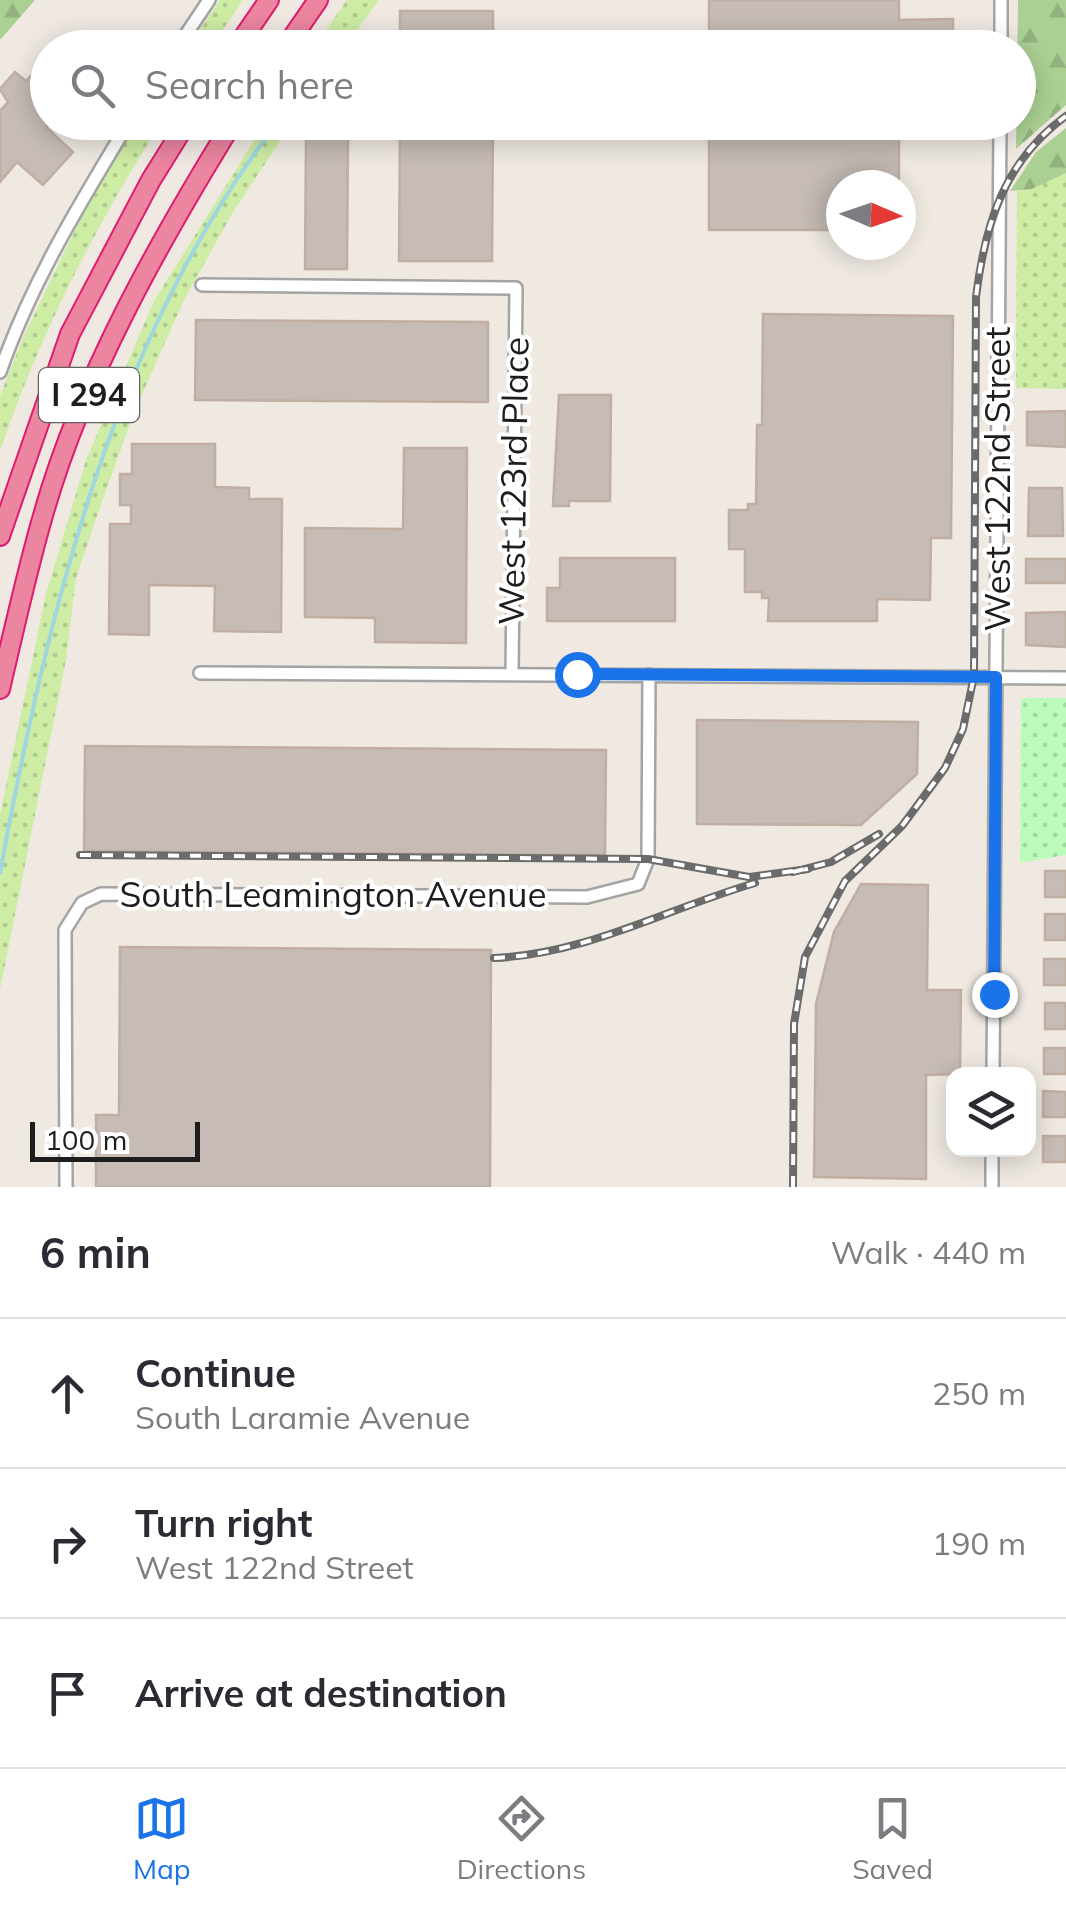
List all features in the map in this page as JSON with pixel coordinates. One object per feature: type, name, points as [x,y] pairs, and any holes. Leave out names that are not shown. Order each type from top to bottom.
[{"type":"highway","points":[[248,30],[269,0]]},
{"type":"highway","points":[[297,30],[318,0]]},
{"type":"highway","name":"I 294","points":[[0,536],[70,334],[176,140]]},
{"type":"highway","name":"I 294","points":[[0,689],[45,508],[103,360],[175,215],[222,140]]},
{"type":"street","points":[[189,30],[208,0]]},
{"type":"street","points":[[1001,0],[1001,30]]},
{"type":"street","points":[[0,372],[16,327],[65,228],[117,140]]},
{"type":"street","name":"West 122nd Street","points":[[993,1067],[1000,140]]},
{"type":"street","name":"West 123rd Place","points":[[202,285],[516,288],[512,674]]},
{"type":"street","points":[[200,673],[1066,678]]},
{"type":"street","name":"South Leamington Avenue","points":[[66,1187],[65,930],[82,903],[101,894],[587,897],[638,884],[648,859],[648,675]]},
{"type":"street","points":[[992,1157],[992,1187]]},
{"type":"green space","points":[[0,0],[35,0],[0,40]]},
{"type":"green space","points":[[220,0],[243,0],[223,30],[200,30]]},
{"type":"green space","points":[[347,0],[379,0],[357,30],[326,30]]},
{"type":"green space","points":[[1018,0],[1066,0],[1066,105],[1036,131],[1036,30],[1018,30]]},
{"type":"green space","points":[[1066,128],[1066,173],[1032,189],[1010,191],[1036,152]]},
{"type":"green space","points":[[127,140],[151,140],[71,282],[0,451],[0,396],[23,338],[89,201]]},
{"type":"green space","points":[[254,140],[281,140],[233,212],[184,300],[135,410],[76,578],[66,660],[0,989],[0,815],[46,594],[86,460],[154,301]]},
{"type":"green space","points":[[1066,173],[1066,389],[1016,388],[1017,191],[1032,189]]},
{"type":"green space","points":[[1021,698],[1066,698],[1066,855],[1020,863]]},
{"type":"building","points":[[709,0],[899,0],[899,20],[953,19],[953,30],[709,30]]},
{"type":"building","points":[[400,11],[493,11],[493,30],[400,30]]},
{"type":"building","points":[[15,72],[26,81],[30,77],[30,140],[60,140],[73,152],[43,185],[17,162],[0,182],[0,111],[8,102],[0,89]]},
{"type":"building","points":[[306,140],[348,140],[347,269],[305,269]]},
{"type":"building","points":[[400,140],[493,140],[492,261],[399,261]]},
{"type":"building","points":[[709,140],[899,140],[899,170],[826,170],[826,230],[709,230]]},
{"type":"building","points":[[763,314],[953,316],[951,538],[931,538],[930,600],[877,599],[877,621],[768,621],[769,598],[762,598],[762,592],[745,592],[745,549],[729,549],[729,510],[748,510],[748,504],[756,504],[757,425],[762,425]]},
{"type":"building","points":[[196,320],[488,322],[488,402],[195,400]]},
{"type":"building","points":[[559,395],[611,395],[610,501],[569,501],[569,506],[553,506]]},
{"type":"building","points":[[1066,411],[1066,447],[1027,445],[1027,412]]},
{"type":"building","points":[[132,444],[215,444],[215,487],[249,488],[249,499],[282,499],[281,632],[214,631],[215,586],[149,585],[149,635],[109,634],[110,524],[131,524],[131,505],[120,505],[120,474],[132,474]]},
{"type":"building","points":[[404,448],[467,448],[466,643],[375,642],[375,618],[305,617],[305,528],[403,529]]},
{"type":"building","points":[[1029,488],[1062,488],[1063,536],[1028,536]]},
{"type":"building","points":[[560,558],[675,558],[675,621],[547,621],[547,588],[560,588]]},
{"type":"building","points":[[1026,559],[1066,559],[1066,583],[1026,583]]},
{"type":"building","points":[[1066,612],[1066,647],[1026,645],[1026,613]]},
{"type":"building","points":[[697,720],[918,722],[917,774],[861,825],[697,824]]},
{"type":"building","points":[[85,746],[606,750],[605,855],[84,851]]},
{"type":"building","points":[[1045,871],[1066,871],[1066,897],[1045,897]]},
{"type":"building","points":[[861,884],[928,885],[927,990],[961,990],[960,1067],[946,1067],[946,1074],[926,1075],[926,1179],[814,1177],[816,1004],[834,932]]},
{"type":"building","points":[[1045,914],[1066,914],[1066,940],[1045,940]]},
{"type":"building","points":[[120,947],[491,950],[490,1187],[96,1187],[96,1115],[119,1115]]},
{"type":"building","points":[[1044,959],[1066,959],[1066,985],[1044,985]]},
{"type":"building","points":[[1045,1003],[1066,1003],[1066,1029],[1045,1029]]},
{"type":"building","points":[[1044,1048],[1066,1048],[1066,1074],[1044,1074]]},
{"type":"building","points":[[1043,1091],[1066,1092],[1066,1117],[1043,1117]]},
{"type":"building","points":[[1043,1136],[1066,1136],[1066,1162],[1043,1162]]},
{"type":"waterway","points":[[0,873],[40,676],[95,480],[130,385],[171,293],[220,205],[265,140]]},
{"type":"railway","points":[[793,1187],[794,1024],[805,957],[845,881],[902,826],[945,768],[963,729],[974,676],[976,297],[980,270],[992,220],[1013,174],[1027,153],[1066,116]]},
{"type":"railway","points":[[793,872],[831,862],[879,834]]},
{"type":"railway","points":[[80,855],[648,859],[749,877],[808,869]]},
{"type":"railway","points":[[494,958],[528,955],[594,939],[755,883]]},
{"type":"route","points":[[577,674],[996,677],[994,994]]}]
